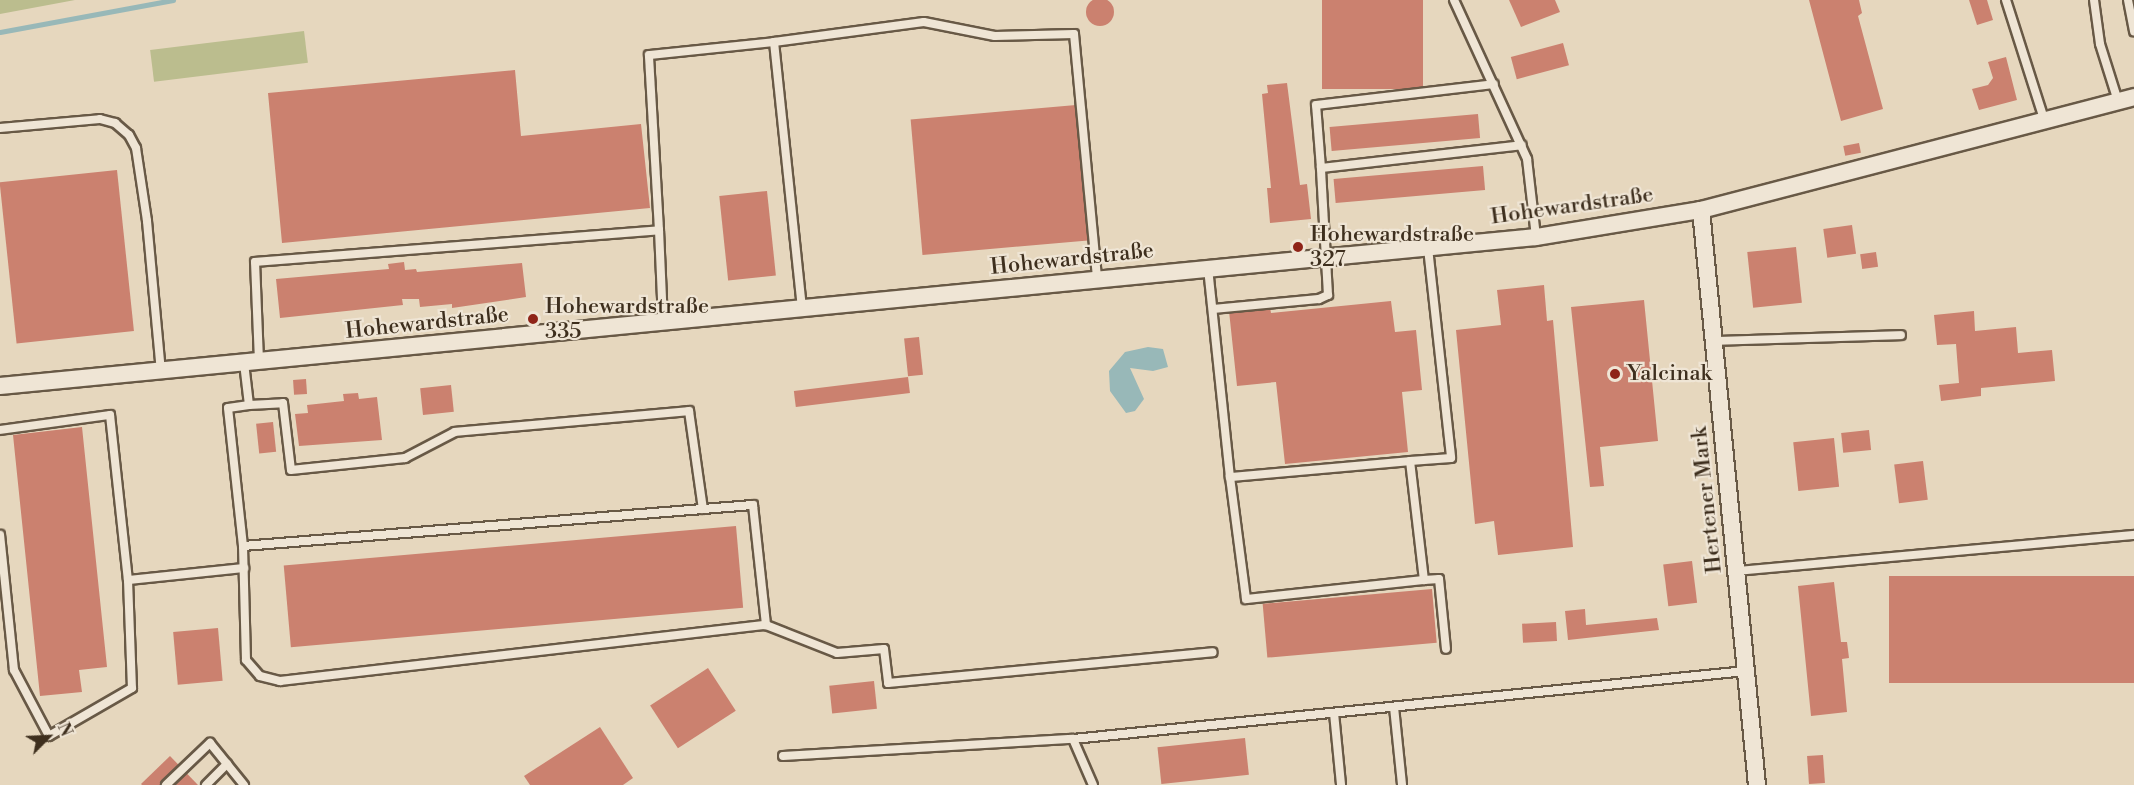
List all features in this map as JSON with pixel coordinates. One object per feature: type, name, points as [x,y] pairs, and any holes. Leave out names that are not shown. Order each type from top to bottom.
[{"type":"street","name":"Hohewardstraße","points":[[0,387],[1536,237],[1701,210],[1908,151],[2126,99]]},
{"type":"street","name":"Hertener Mark","points":[[1701,210],[1757,785]]},
{"type":"lane","points":[[1454,0],[1527,159],[1536,237]]},
{"type":"lane","points":[[2006,0],[2044,118]]},
{"type":"lane","points":[[2094,0],[2098,34],[2126,99]]},
{"type":"lane","points":[[2128,0],[2134,31]]},
{"type":"lane","points":[[663,322],[649,55],[774,42],[924,22],[994,36],[1074,34],[1097,279]]},
{"type":"lane","points":[[774,42],[802,309]]},
{"type":"lane","points":[[1213,309],[1319,299],[1330,288],[1317,105],[1494,84]]},
{"type":"lane","points":[[0,128],[100,119],[115,123],[129,135],[136,148],[147,220],[161,371]]},
{"type":"lane","points":[[1321,168],[1522,145]]},
{"type":"lane","points":[[249,405],[255,262],[659,230]]},
{"type":"lane","points":[[1230,477],[1451,458],[1428,248]]},
{"type":"lane","points":[[1208,268],[1230,477],[1246,599],[1439,579],[1446,648]]},
{"type":"lane","points":[[1714,340],[1901,335]]},
{"type":"lane","points":[[703,509],[689,411],[455,432],[405,458],[291,470],[283,403],[228,408],[243,546],[246,660],[260,676],[280,681],[766,626],[837,653],[884,650],[888,683],[1213,652]]},
{"type":"lane","points":[[0,430],[110,416],[129,580],[132,688],[49,736],[14,670],[0,535]]},
{"type":"lane","points":[[1410,461],[1424,580]]},
{"type":"lane","points":[[243,546],[753,505],[766,626]]},
{"type":"lane","points":[[1737,571],[2134,535]]},
{"type":"lane","points":[[129,580],[244,568]]},
{"type":"lane","points":[[783,756],[1073,739],[1746,671]]},
{"type":"lane","points":[[1394,707],[1402,785]]},
{"type":"lane","points":[[1334,713],[1341,785]]},
{"type":"lane","points":[[1073,739],[1093,785]]},
{"type":"lane","points":[[166,785],[210,743],[243,785]]},
{"type":"lane","points":[[206,785],[227,764]]},
{"type":"green space","points":[[0,0],[75,0],[0,14]]},
{"type":"green space","points":[[304,31],[308,63],[154,82],[150,50]]},
{"type":"water","points":[[1148,347],[1163,349],[1168,367],[1153,371],[1130,368],[1144,399],[1135,411],[1126,413],[1110,391],[1109,371],[1125,352]]},
{"type":"building","points":[[1100,-2],[1110,2],[1114,12],[1110,22],[1100,26],[1090,22],[1086,12],[1090,2]]},
{"type":"building","points":[[1322,0],[1423,0],[1423,89],[1322,89]]},
{"type":"building","points":[[1509,0],[1555,0],[1560,12],[1521,27]]},
{"type":"building","points":[[1809,0],[1859,0],[1862,13],[1858,16],[1883,109],[1841,121]]},
{"type":"building","points":[[1969,0],[1987,0],[1993,20],[1977,25]]},
{"type":"building","points":[[1563,43],[1569,65],[1517,79],[1511,57]]},
{"type":"building","points":[[2006,57],[2017,100],[1979,110],[1972,89],[1988,85],[1993,78],[1988,62]]},
{"type":"building","points":[[515,70],[521,136],[641,124],[650,208],[282,243],[268,93]]},
{"type":"building","points":[[1287,83],[1300,185],[1307,184],[1311,219],[1270,223],[1267,188],[1271,188],[1262,94],[1268,93],[1267,85]]},
{"type":"building","points":[[1076,105],[1088,240],[922,255],[911,119]]},
{"type":"building","points":[[1478,114],[1480,138],[1332,151],[1330,127]]},
{"type":"building","points":[[1859,143],[1861,153],[1845,156],[1843,146]]},
{"type":"building","points":[[1483,166],[1485,190],[1336,203],[1334,179]]},
{"type":"building","points":[[117,170],[134,331],[17,343],[0,182]]},
{"type":"building","points":[[767,191],[776,276],[728,281],[719,196]]},
{"type":"building","points":[[1852,225],[1856,254],[1827,258],[1823,229]]},
{"type":"building","points":[[1796,247],[1802,303],[1753,308],[1747,252]]},
{"type":"building","points":[[1876,252],[1878,267],[1862,269],[1860,254]]},
{"type":"building","points":[[404,262],[405,270],[416,269],[417,272],[522,263],[526,297],[452,308],[452,304],[420,307],[419,299],[402,299],[403,305],[280,318],[276,279],[389,269],[388,264]]},
{"type":"building","points":[[1544,285],[1547,321],[1553,320],[1573,547],[1498,555],[1494,521],[1475,524],[1456,330],[1501,325],[1497,290]]},
{"type":"building","name":"Yalcinak","points":[[1644,300],[1658,441],[1600,447],[1604,486],[1590,487],[1571,307]]},
{"type":"building","points":[[1391,301],[1395,332],[1416,330],[1422,390],[1402,392],[1408,452],[1285,464],[1276,382],[1237,386],[1229,311],[1270,307],[1271,313]]},
{"type":"building","points":[[1974,311],[1975,331],[2016,327],[2018,353],[2052,350],[2055,381],[1981,388],[1981,396],[1941,401],[1939,385],[1959,383],[1956,344],[1937,345],[1934,315]]},
{"type":"building","points":[[919,337],[923,375],[908,376],[904,339]]},
{"type":"building","points":[[908,377],[910,393],[796,407],[794,391]]},
{"type":"building","points":[[306,379],[307,394],[294,395],[293,380]]},
{"type":"building","points":[[451,385],[454,412],[423,415],[420,388]]},
{"type":"building","points":[[358,393],[359,399],[377,397],[382,440],[299,446],[295,414],[308,413],[307,405],[344,401],[343,394]]},
{"type":"building","points":[[273,422],[276,452],[259,454],[256,424]]},
{"type":"building","points":[[82,427],[107,667],[79,670],[82,692],[40,696],[13,435]]},
{"type":"building","points":[[1869,430],[1871,450],[1843,453],[1841,433]]},
{"type":"building","points":[[1834,438],[1839,487],[1798,491],[1793,442]]},
{"type":"building","points":[[1923,461],[1928,500],[1899,503],[1894,465]]},
{"type":"building","points":[[736,526],[743,608],[291,647],[284,566]]},
{"type":"building","points":[[1692,561],[1697,603],[1668,606],[1663,565]]},
{"type":"building","points":[[1889,576],[2134,576],[2134,683],[1889,683]]},
{"type":"building","points":[[1834,582],[1841,642],[1847,642],[1849,658],[1842,659],[1847,712],[1811,716],[1798,586]]},
{"type":"building","points":[[1432,589],[1437,643],[1267,658],[1263,604]]},
{"type":"building","points":[[1585,609],[1586,625],[1657,618],[1659,630],[1568,640],[1565,611]]},
{"type":"building","points":[[1556,622],[1557,641],[1523,643],[1522,624]]},
{"type":"building","points":[[218,628],[223,681],[178,685],[173,632]]},
{"type":"building","points":[[708,668],[736,711],[678,748],[650,706]]},
{"type":"building","points":[[874,681],[877,709],[832,714],[829,686]]},
{"type":"building","points":[[600,727],[633,778],[623,785],[530,785],[524,776]]},
{"type":"building","points":[[1245,738],[1249,775],[1161,784],[1157,747]]},
{"type":"building","points":[[1823,755],[1825,783],[1809,784],[1807,756]]},
{"type":"building","points":[[170,756],[198,785],[141,784]]},
{"type":"waterway","points":[[0,32],[173,0]]},
{"type":"place","name":"Hohewardstraße 327","points":[[1298,247]]},
{"type":"place","name":"Hohewardstraße 335","points":[[533,319]]},
{"type":"place","name":"Yalcinak","points":[[1615,374]]}]
